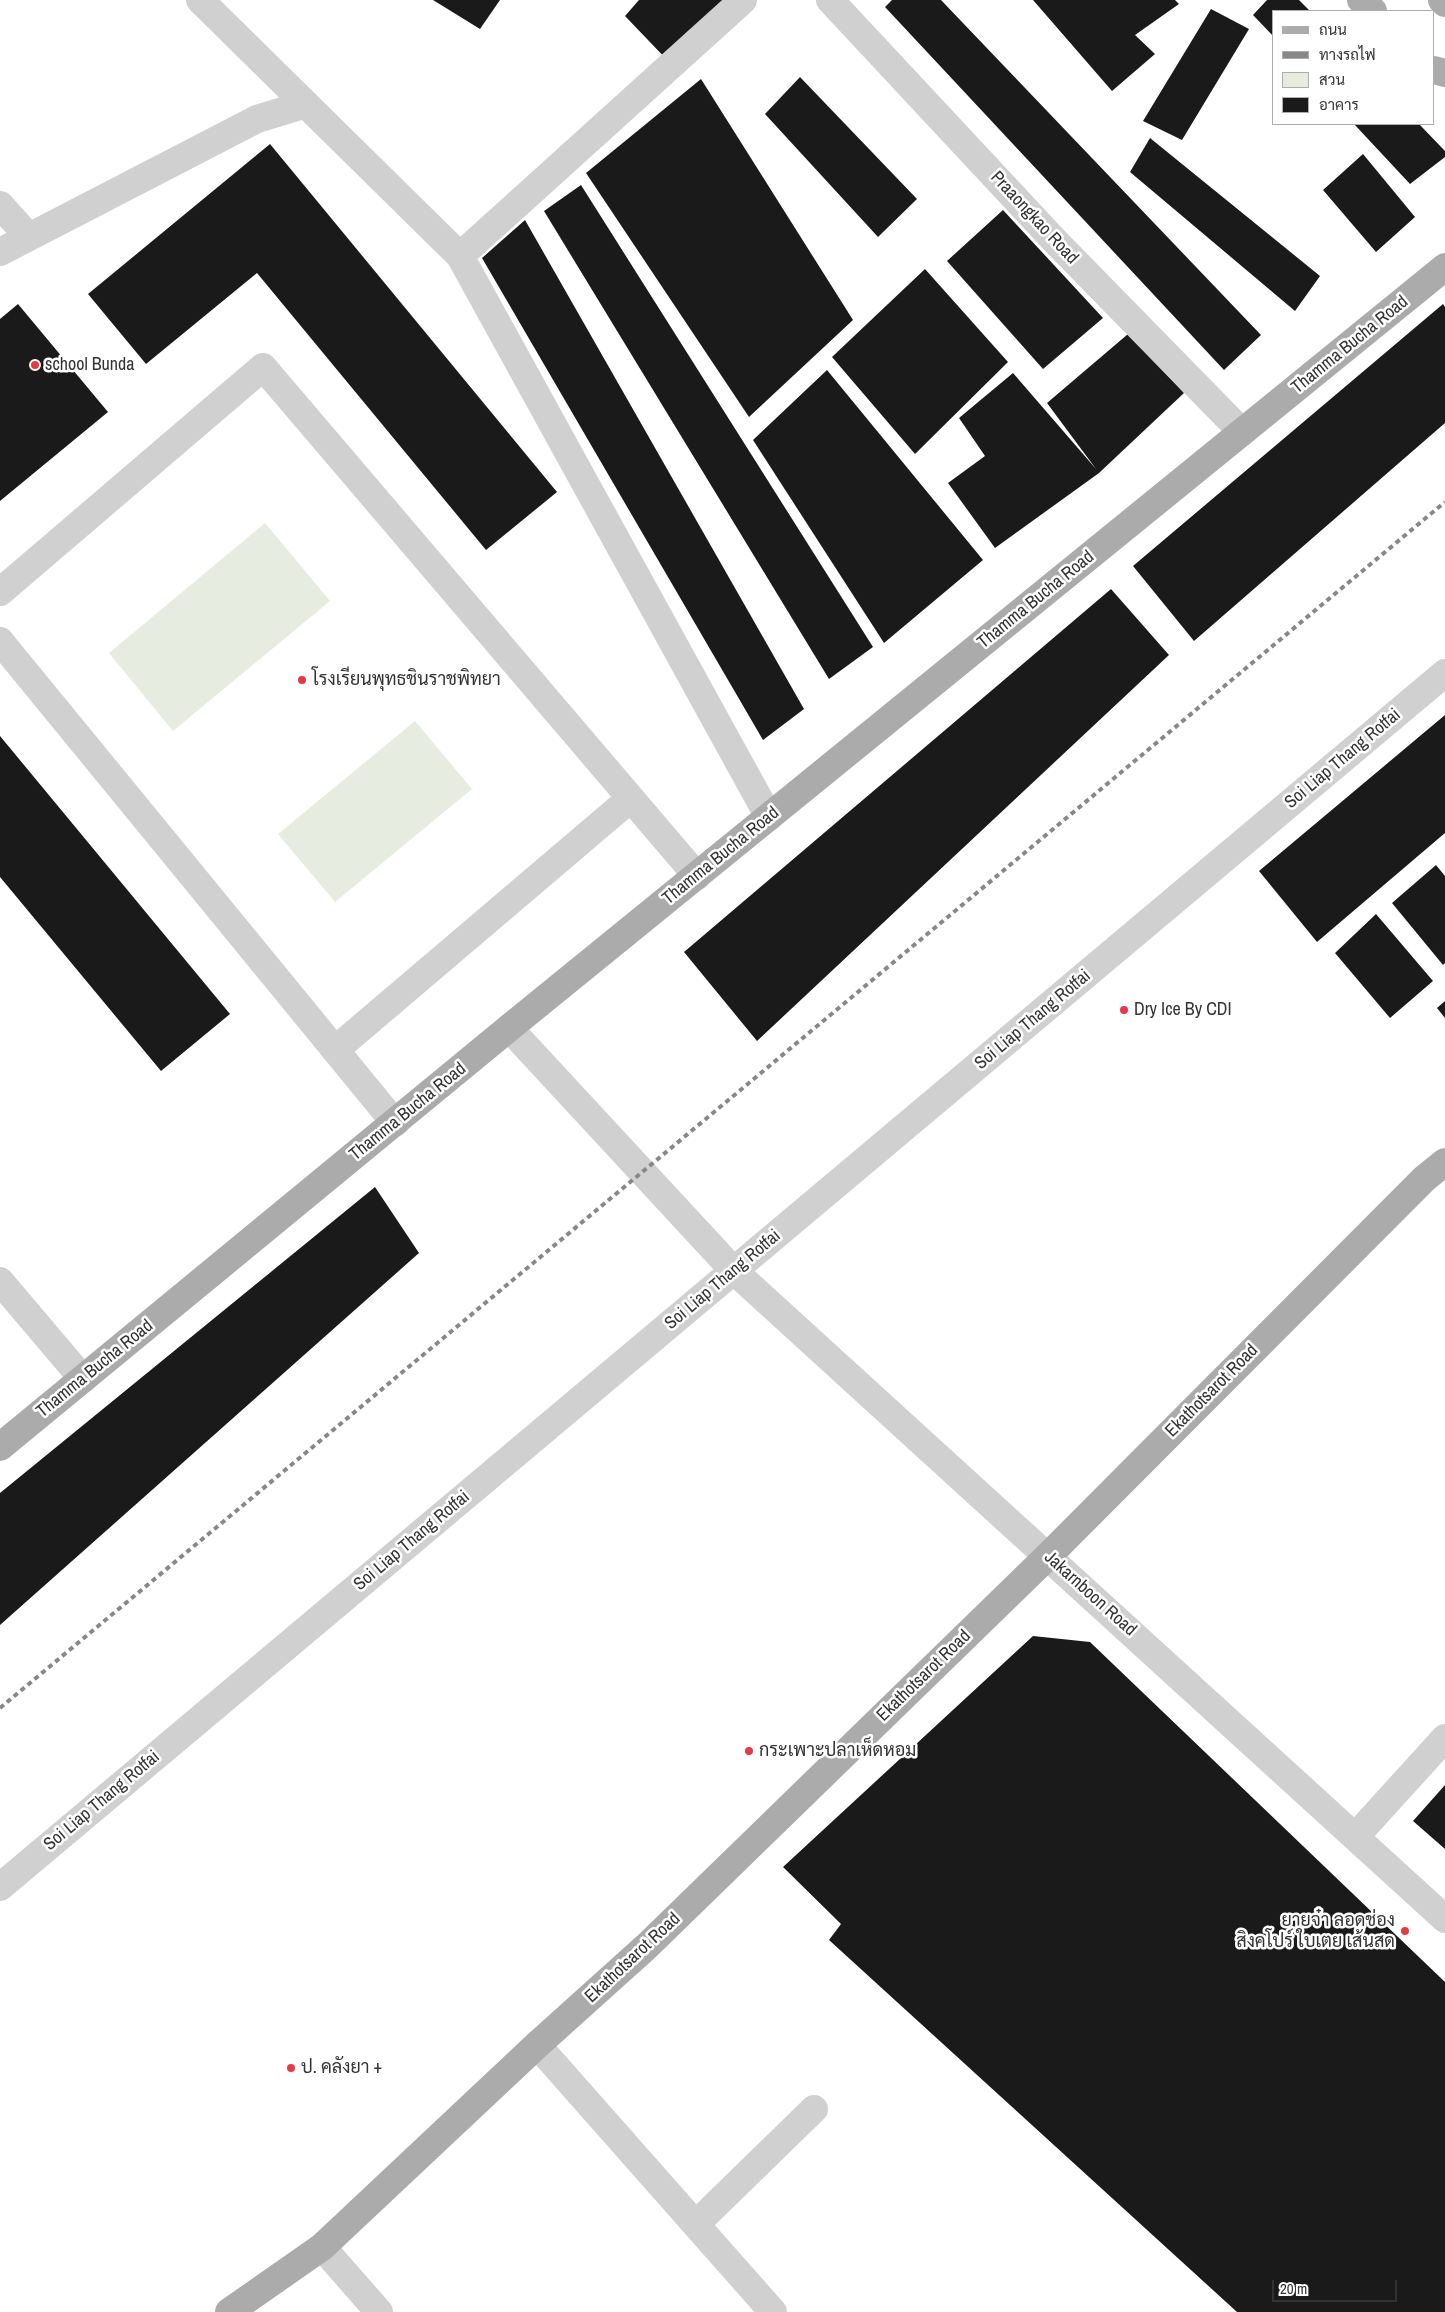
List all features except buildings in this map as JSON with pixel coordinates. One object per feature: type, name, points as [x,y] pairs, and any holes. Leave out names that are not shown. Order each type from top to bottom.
[{"type":"main road","points":[[1361,0],[1372,10]]},
{"type":"main road","points":[[1442,0],[1445,3]]},
{"type":"main road","name":"Thamma Bucha Road","points":[[0,1447],[509,1028],[1445,267]]},
{"type":"main road","name":"Ekathotsarot Road","points":[[229,2312],[322,2247],[537,2045],[647,1946],[1048,1556],[1424,1179],[1445,1162]]},
{"type":"street","points":[[200,0],[460,256],[769,817]]},
{"type":"street","points":[[460,256],[743,0]]},
{"type":"street","name":"Praaongkao Road","points":[[830,0],[1054,240],[1242,432]]},
{"type":"street","points":[[0,252],[258,118],[306,104]]},
{"type":"street","points":[[0,205],[28,236]]},
{"type":"street","points":[[0,592],[263,367],[697,876]]},
{"type":"street","points":[[0,641],[395,1123]]},
{"type":"street","name":"Soi Liap Thang Rotfai","points":[[0,1887],[1445,673]]},
{"type":"street","points":[[336,1050],[630,799]]},
{"type":"street","name":"Jakarnboon Road","points":[[509,1028],[734,1271],[1445,1919]]},
{"type":"street","points":[[0,1281],[83,1379]]},
{"type":"street","points":[[1355,1837],[1445,1738]]},
{"type":"street","points":[[537,2045],[773,2312]]},
{"type":"street","points":[[696,2224],[814,2109]]},
{"type":"street","points":[[322,2247],[379,2312]]},
{"type":"green space","points":[[265,523],[330,601],[173,731],[109,653]]},
{"type":"green space","points":[[415,721],[472,789],[335,902],[278,834]]},
{"type":"railway","points":[[0,1708],[1445,502]]},
{"type":"place","name":"school Bunda","points":[[35,365]]},
{"type":"place","name":"โรงเรียนพุทธชินราชพิทยา","points":[[302,680]]},
{"type":"place","name":"Dry Ice By CDI","points":[[1124,1010]]},
{"type":"place","name":"กระเพาะปลาเห็ดหอม","points":[[749,1751]]},
{"type":"place","name":"ยายจ๋า ลอดช่อง สิงคโปร์ ใบเตย เส้นสด","points":[[1405,1931]]},
{"type":"place","name":"ป. คลังยา +","points":[[291,2068]]}]
